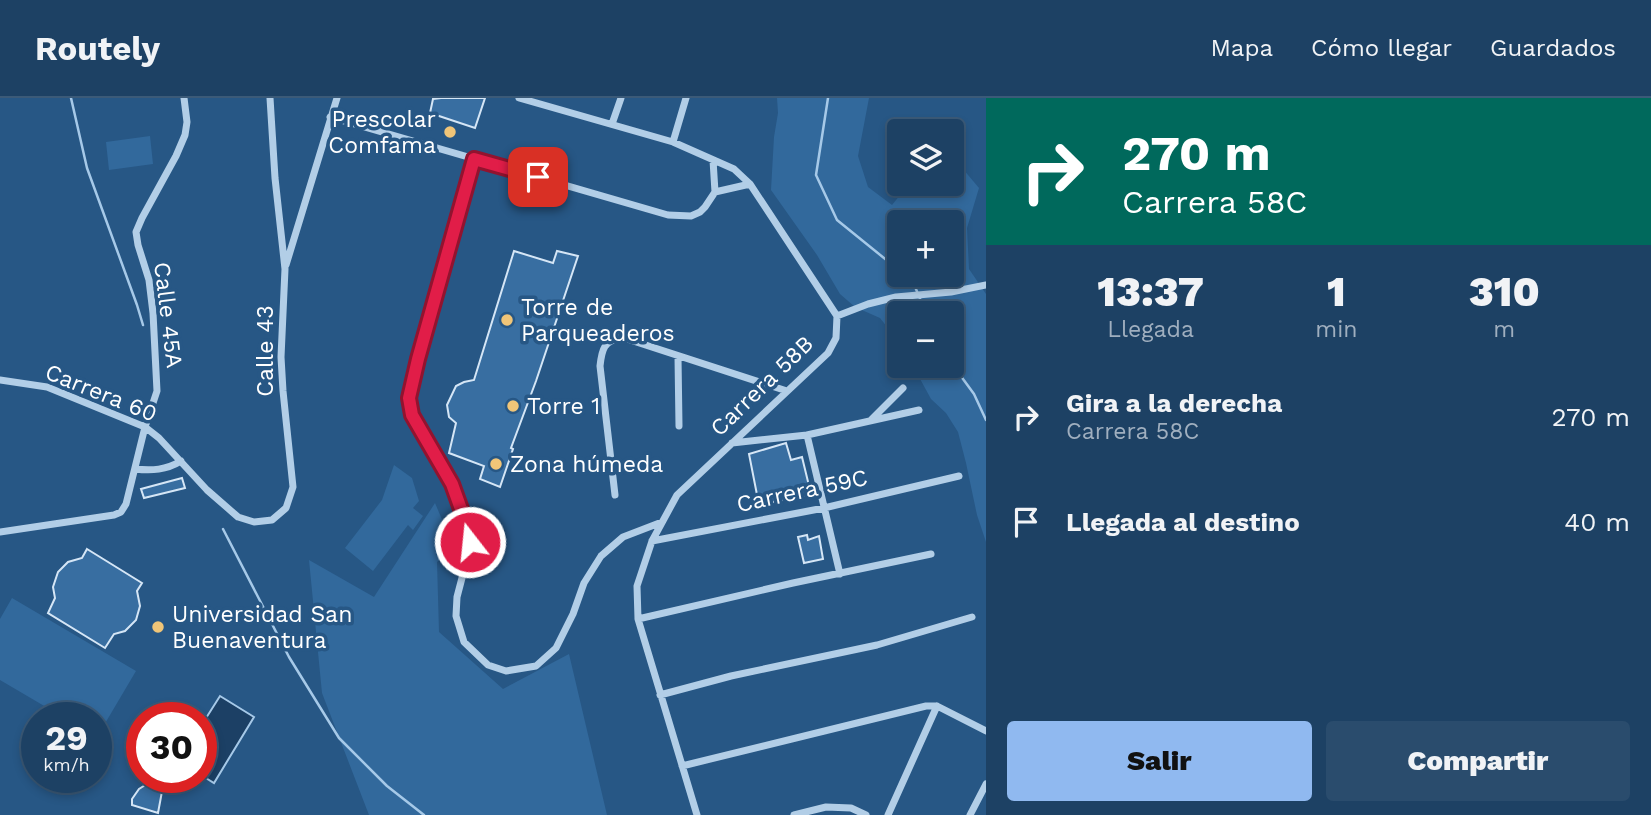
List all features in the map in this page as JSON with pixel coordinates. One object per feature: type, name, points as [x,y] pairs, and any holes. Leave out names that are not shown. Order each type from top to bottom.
[{"type":"street","name":"Calle 45A","points":[[0,532],[114,515],[121,512],[126,504],[157,391],[149,281],[136,232],[186,135],[184,98]]},
{"type":"street","name":"Calle 43","points":[[207,490],[238,517],[254,522],[272,520],[286,509],[293,487],[282,368],[285,269],[270,98]]},
{"type":"street","points":[[285,269],[337,98]]},
{"type":"street","points":[[519,98],[673,142],[734,169],[750,184],[837,316],[868,304],[895,298],[938,294],[986,285]]},
{"type":"street","points":[[612,124],[621,98]]},
{"type":"street","points":[[673,142],[686,98]]},
{"type":"street","points":[[330,117],[668,215],[691,216],[705,207],[715,192],[713,160]]},
{"type":"street","points":[[474,159],[409,398],[412,415],[452,484],[466,523],[470,542],[457,597],[456,616],[464,642],[488,665],[506,671],[536,666],[556,648],[573,614],[584,583],[600,556],[623,537],[662,522]]},
{"type":"street","points":[[715,192],[750,184]]},
{"type":"street","name":"Carrera 58B","points":[[697,815],[638,619],[637,586],[652,541],[677,495],[828,353],[836,338],[837,316]]},
{"type":"street","points":[[615,495],[600,366],[602,350],[611,340],[621,337],[787,391]]},
{"type":"street","points":[[678,357],[678,426]]},
{"type":"street","name":"Carrera 60","points":[[0,380],[47,387],[145,427],[159,438],[207,490]]},
{"type":"street","points":[[871,421],[903,388]]},
{"type":"street","points":[[731,443],[807,435],[919,410]]},
{"type":"street","points":[[807,435],[840,574]]},
{"type":"street","points":[[135,469],[161,470],[181,461]]},
{"type":"street","name":"Carrera 59C","points":[[652,541],[824,508],[959,476]]},
{"type":"street","points":[[638,619],[931,554]]},
{"type":"street","points":[[660,695],[731,676],[877,645],[972,617]]},
{"type":"street","points":[[682,766],[926,706],[937,706],[986,732]]},
{"type":"street","points":[[888,815],[937,706]]},
{"type":"street","points":[[970,815],[986,784]]},
{"type":"street","points":[[794,815],[827,807],[851,808],[866,815]]},
{"type":"shaded area","points":[[777,98],[869,98],[858,156],[868,187],[892,205],[899,196],[964,196],[964,170],[979,188],[967,228],[969,269],[986,294],[986,542],[958,432],[946,413],[931,399],[920,378],[964,378],[964,301],[887,301],[887,327],[880,318],[855,307],[840,294],[817,255],[771,190],[778,113]]},
{"type":"shaded area","points":[[150,136],[153,164],[109,170],[106,142]]},
{"type":"shaded area","points":[[394,465],[412,478],[419,501],[413,508],[423,516],[413,530],[408,525],[373,571],[345,548],[382,500]]},
{"type":"shaded area","points":[[435,503],[454,548],[437,562],[439,632],[503,689],[569,654],[607,815],[369,815],[322,693],[309,560],[374,597]]},
{"type":"shaded area","points":[[12,598],[136,671],[112,712],[112,702],[37,702],[0,680],[0,619]]},
{"type":"shaded area","points":[[220,696],[254,717],[217,778],[217,702]]},
{"type":"building","points":[[485,98],[475,128],[430,113],[433,99]]},
{"type":"building","points":[[514,251],[553,263],[557,251],[578,256],[500,487],[480,479],[484,466],[449,453],[456,423],[449,417],[447,405],[456,386],[474,380]]},
{"type":"building","points":[[786,443],[791,460],[802,457],[811,494],[759,505],[749,454]]},
{"type":"building","points":[[182,478],[185,488],[144,498],[141,489]]},
{"type":"building","points":[[807,535],[808,540],[819,536],[823,559],[804,563],[798,537]]},
{"type":"building","points":[[87,549],[142,583],[137,591],[140,606],[136,620],[125,631],[114,634],[105,648],[48,613],[55,598],[53,587],[58,572],[68,562],[82,558]]},
{"type":"building","points":[[136,793],[162,793],[158,813],[132,805]]},
{"type":"waterway","points":[[71,98],[87,168],[143,325]]},
{"type":"waterway","points":[[828,98],[816,175],[837,220],[887,260]]},
{"type":"waterway","points":[[915,287],[921,301]]},
{"type":"waterway","points":[[962,378],[974,394],[986,420]]},
{"type":"waterway","points":[[223,529],[289,657],[339,738],[387,786],[424,815]]},
{"type":"place","name":"Prescolar Comfama","points":[[450,132]]},
{"type":"place","name":"Torre de Parqueaderos","points":[[507,320]]},
{"type":"place","name":"Torre 1","points":[[513,406]]},
{"type":"place","name":"Zona húmeda","points":[[496,464]]},
{"type":"place","name":"Universidad San Buenaventura","points":[[158,627]]},
{"type":"route","points":[[470,542],[452,484],[412,415],[409,398],[474,159],[538,177]]}]
